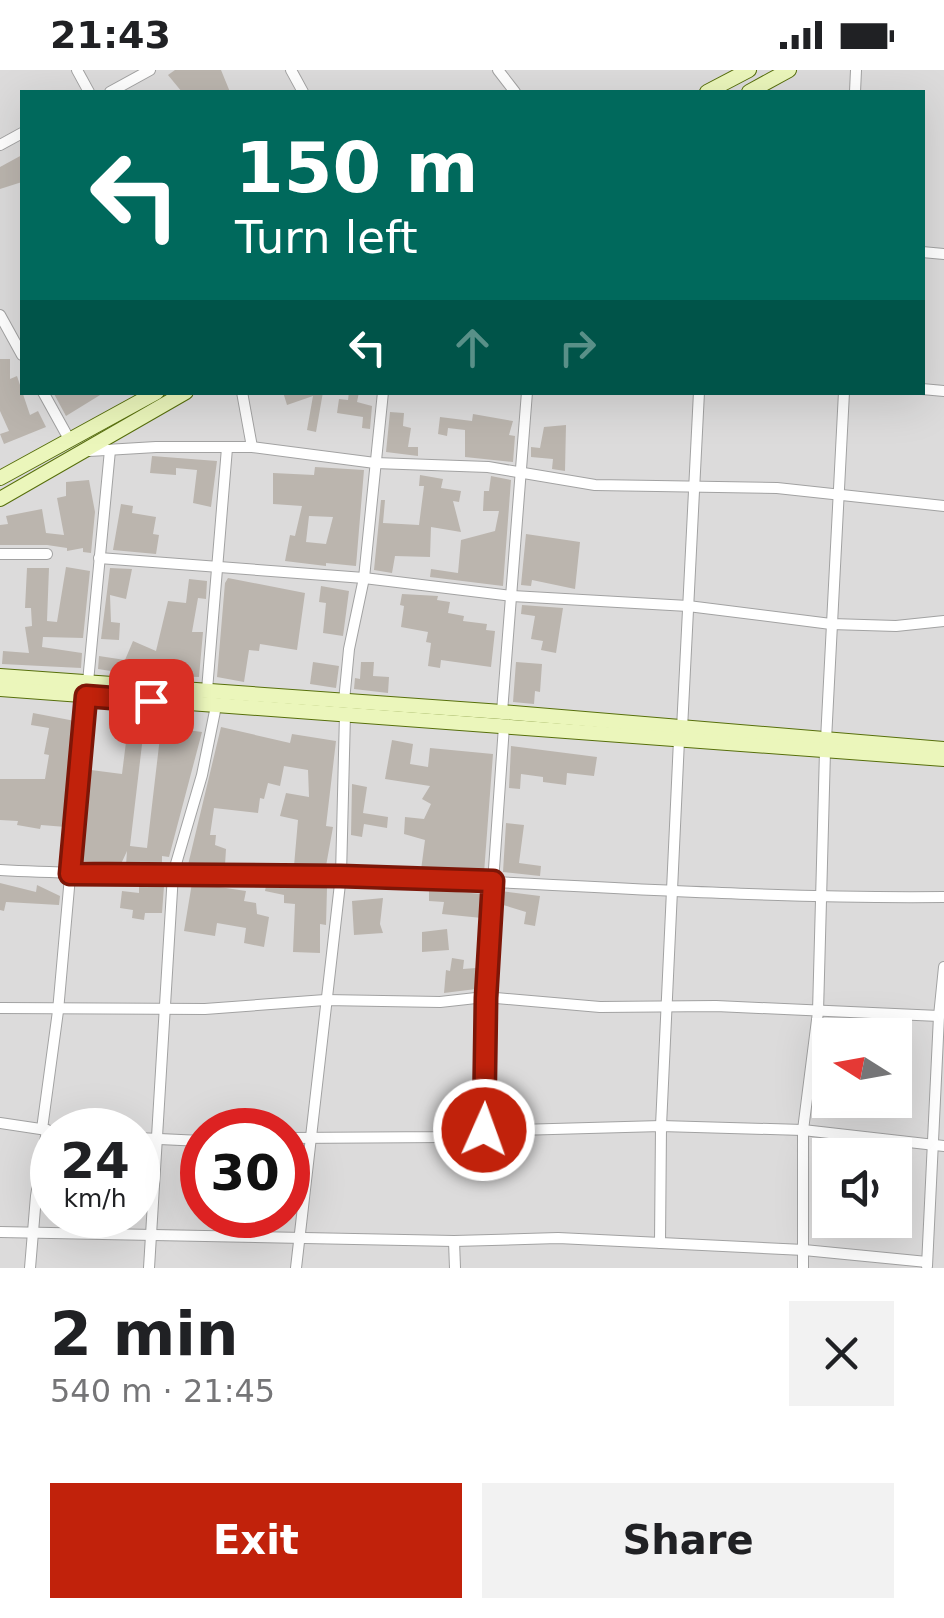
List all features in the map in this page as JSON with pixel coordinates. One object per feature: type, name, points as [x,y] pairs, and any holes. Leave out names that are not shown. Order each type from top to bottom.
[{"type":"street","points":[[114,90],[150,70]]},
{"type":"street","points":[[498,70],[513,90]]},
{"type":"street","points":[[711,90],[749,70]]},
{"type":"street","points":[[753,90],[788,70]]},
{"type":"street","points":[[0,315],[20,352]]},
{"type":"street","points":[[45,395],[75,445]]},
{"type":"street","points":[[0,499],[151,395]]},
{"type":"street","points":[[0,478],[180,395]]},
{"type":"street","points":[[243,395],[252,448]]},
{"type":"street","points":[[383,395],[364,578],[349,649],[341,876],[310,1138],[446,1137],[484,1130],[660,1126],[803,1130],[939,1144]]},
{"type":"street","points":[[484,1130],[486,998],[527,395]]},
{"type":"street","points":[[660,1243],[660,1126],[700,395]]},
{"type":"street","points":[[803,1268],[803,1130],[818,1012],[826,745],[844,395]]},
{"type":"street","points":[[75,445],[110,450],[156,446],[252,448],[375,463],[523,472],[550,480],[595,485],[777,488],[944,506]]},
{"type":"street","points":[[207,690],[227,448]]},
{"type":"street","points":[[49,1108],[110,450]]},
{"type":"street","points":[[0,554],[48,554]]},
{"type":"street","points":[[99,558],[364,578],[512,596],[688,606],[832,624],[896,626],[944,621]]},
{"type":"street","points":[[0,676],[216,706],[345,707]]},
{"type":"street","points":[[0,689],[207,690],[345,707],[680,734],[944,749]]},
{"type":"street","points":[[156,1108],[172,874],[202,775],[216,706]]},
{"type":"street","points":[[826,745],[944,759]]},
{"type":"street","points":[[0,870],[493,881],[820,898],[944,896]]},
{"type":"street","points":[[160,1236],[454,1241],[558,1238],[804,1250],[927,1265],[939,1144],[938,1016],[944,967]]},
{"type":"street","points":[[0,1008],[164,1010],[325,1000],[440,1002],[486,998],[581,1006],[716,1006],[938,1016]]},
{"type":"street","points":[[0,1124],[30,1128]]},
{"type":"street","points":[[0,1232],[30,1234]]},
{"type":"street","points":[[30,1268],[32,1238]]},
{"type":"street","points":[[148,1238],[149,1268]]},
{"type":"street","points":[[296,1268],[300,1239]]},
{"type":"street","points":[[454,1241],[454,1268]]},
{"type":"shaded area","points":[[0,70],[944,70],[944,1268],[0,1268]]},
{"type":"building","points":[[175,70],[221,70],[229,90],[180,90],[168,75]]},
{"type":"building","points":[[20,156],[20,183],[0,189],[0,167]]},
{"type":"building","points":[[0,359],[10,359],[10,379],[17,376],[20,395],[30,415],[38,411],[46,427],[4,444],[0,434],[9,431],[0,411]]},
{"type":"building","points":[[55,395],[100,395],[66,416]]},
{"type":"building","points":[[284,395],[322,395],[316,432],[307,430],[313,396],[287,405]]},
{"type":"building","points":[[349,395],[358,395],[357,402],[372,406],[370,429],[362,428],[363,417],[337,413],[339,399],[348,400]]},
{"type":"building","points":[[390,412],[404,413],[403,426],[411,428],[408,447],[418,447],[418,456],[386,452]]},
{"type":"building","points":[[473,414],[513,421],[509,435],[515,436],[513,462],[465,457],[465,430],[448,428],[447,436],[438,434],[440,417],[472,421]]},
{"type":"building","points":[[566,425],[565,471],[552,469],[553,459],[531,457],[531,447],[540,448],[544,427]]},
{"type":"building","points":[[152,456],[217,461],[211,507],[193,503],[197,470],[176,468],[176,475],[150,473]]},
{"type":"building","points":[[315,467],[364,470],[356,566],[285,561],[302,506],[273,504],[273,473],[314,475]],"holes":[[[309,516],[333,517],[326,544],[306,542]]]},
{"type":"building","points":[[420,475],[443,479],[441,488],[461,491],[459,502],[453,501],[461,532],[431,527],[430,557],[395,556],[392,573],[374,570],[381,500],[385,500],[383,523],[419,525],[424,486],[419,486]]},
{"type":"building","points":[[491,476],[511,480],[503,586],[430,577],[431,569],[458,573],[461,540],[495,531],[499,511],[483,511],[484,491],[489,491]]},
{"type":"building","points":[[89,480],[95,512],[91,553],[83,552],[83,548],[67,551],[47,545],[0,545],[0,525],[8,524],[6,516],[42,509],[46,533],[64,535],[57,498],[66,496],[66,482]]},
{"type":"building","points":[[121,504],[133,506],[132,513],[156,517],[156,554],[113,550]]},
{"type":"building","points":[[526,534],[580,542],[575,589],[532,580],[531,586],[521,585]]},
{"type":"building","points":[[66,567],[90,571],[83,638],[43,637],[42,647],[82,653],[81,668],[2,664],[3,651],[29,653],[25,627],[32,626],[31,608],[25,608],[27,568],[49,568],[47,621],[57,622]]},
{"type":"building","points":[[110,568],[132,569],[126,599],[110,595],[111,622],[120,623],[119,640],[101,639]]},
{"type":"building","points":[[228,578],[305,593],[297,650],[260,644],[259,651],[249,650],[244,682],[217,677]]},
{"type":"building","points":[[189,579],[207,581],[206,599],[198,598],[192,632],[203,632],[199,677],[98,669],[99,656],[125,660],[133,641],[156,651],[168,601],[186,603]]},
{"type":"building","points":[[321,586],[349,591],[343,636],[323,633],[326,603],[319,602]]},
{"type":"building","points":[[402,594],[438,596],[437,600],[450,602],[448,613],[464,616],[463,621],[487,624],[486,630],[495,631],[491,667],[441,660],[440,668],[428,666],[428,632],[401,627]]},
{"type":"building","points":[[522,605],[563,608],[556,653],[541,650],[543,641],[531,639],[535,616],[521,614]]},
{"type":"building","points":[[313,662],[339,666],[336,688],[310,684]]},
{"type":"building","points":[[361,662],[374,662],[373,676],[389,677],[388,693],[354,689],[355,678],[360,679]]},
{"type":"building","points":[[516,662],[542,664],[540,692],[535,691],[534,704],[513,702]]},
{"type":"building","points":[[33,713],[75,721],[66,827],[41,825],[40,829],[0,820],[0,779],[45,779],[49,728],[31,725]]},
{"type":"building","points":[[221,727],[290,743],[292,734],[336,741],[326,826],[333,827],[326,866],[294,866],[298,820],[280,816],[286,793],[309,797],[308,770],[284,766],[280,786],[268,783],[258,813],[214,808],[210,835],[216,835],[215,845],[226,849],[225,865],[188,865]]},
{"type":"building","points":[[187,730],[202,732],[169,857],[162,856],[162,865],[126,865],[127,851],[121,864],[80,861],[91,770],[122,774],[127,734],[143,736],[130,846],[147,848],[160,737],[185,740]]},
{"type":"building","points":[[392,740],[413,744],[410,764],[428,767],[430,748],[493,754],[484,873],[421,870],[425,840],[404,834],[405,817],[424,819],[431,804],[422,799],[430,786],[385,779]]},
{"type":"building","points":[[511,746],[597,757],[594,776],[567,773],[566,785],[521,774],[520,789],[509,788]]},
{"type":"building","points":[[352,784],[367,787],[363,813],[388,817],[387,828],[364,824],[362,837],[351,835]]},
{"type":"building","points":[[506,823],[524,825],[519,863],[541,866],[540,876],[503,872]]},
{"type":"building","points":[[0,883],[36,892],[37,885],[60,896],[59,905],[6,902],[4,911],[0,910]]},
{"type":"building","points":[[192,883],[246,891],[244,901],[256,903],[257,914],[269,917],[264,947],[244,943],[246,928],[217,923],[215,936],[184,931]]},
{"type":"building","points":[[139,885],[164,886],[162,913],[145,913],[144,920],[132,918],[133,910],[120,908],[122,891],[139,893]]},
{"type":"building","points":[[266,886],[327,888],[326,925],[320,924],[320,953],[293,952],[295,904],[284,903],[284,895],[265,891]]},
{"type":"building","points":[[429,890],[483,894],[482,918],[442,914],[444,902],[429,901]]},
{"type":"building","points":[[501,891],[540,896],[535,926],[524,924],[526,912],[500,904]]},
{"type":"building","points":[[383,898],[383,933],[354,935],[352,901]]},
{"type":"building","points":[[447,929],[449,950],[422,952],[422,932]]},
{"type":"building","points":[[452,958],[464,960],[463,969],[476,968],[476,989],[444,993],[446,970],[450,971]]},
{"type":"route","points":[[151,701],[86,696],[70,874],[493,881],[484,1130]]}]
